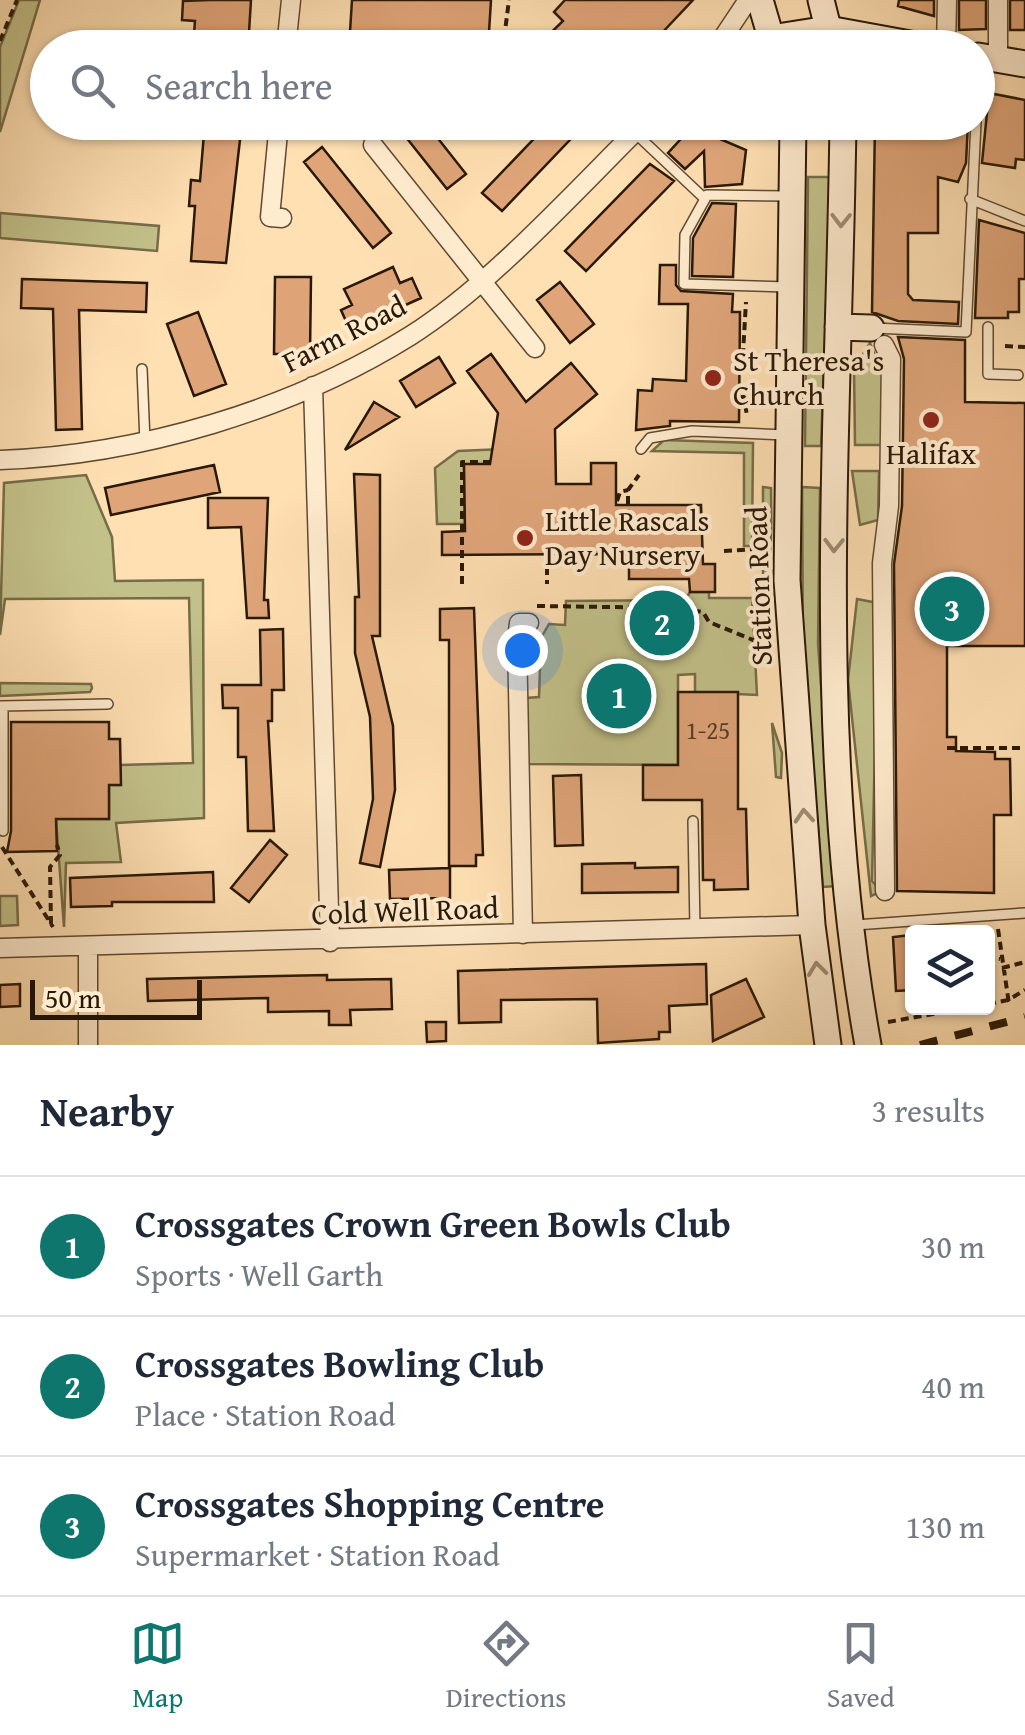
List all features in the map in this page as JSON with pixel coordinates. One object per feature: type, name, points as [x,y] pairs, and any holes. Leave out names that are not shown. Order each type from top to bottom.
[{"type":"main road","points":[[760,0],[769,30]]},
{"type":"main road","points":[[821,0],[828,30]]},
{"type":"main road","points":[[995,59],[1025,64]]},
{"type":"main road","name":"Station Road","points":[[793,140],[787,580],[812,925],[826,1035]]},
{"type":"main road","points":[[843,140],[833,593],[841,801],[866,1036]]},
{"type":"main road","points":[[838,327],[878,337]]},
{"type":"main road","points":[[812,925],[852,925]]},
{"type":"street","points":[[288,30],[290,0]]},
{"type":"street","points":[[728,30],[748,0]]},
{"type":"street","points":[[946,30],[947,0]]},
{"type":"street","points":[[992,30],[998,0]]},
{"type":"street","points":[[277,140],[270,217],[282,218]]},
{"type":"street","name":"Farm Road","points":[[0,460],[145,442],[225,419],[313,386],[410,336],[480,281],[627,140]]},
{"type":"street","points":[[373,144],[535,348]]},
{"type":"street","points":[[878,337],[892,359],[889,506],[882,562],[886,666],[885,891]]},
{"type":"street","points":[[313,386],[330,942]]},
{"type":"street","points":[[523,934],[517,639],[519,623],[530,615]]},
{"type":"street","name":"Cold Well Road","points":[[0,948],[330,942],[812,925]]},
{"type":"street","points":[[88,946],[88,1045]]},
{"type":"lane","points":[[651,140],[705,198]]},
{"type":"lane","points":[[878,337],[966,332],[975,140]]},
{"type":"lane","points":[[790,287],[684,284],[685,235],[707,195],[795,196]]},
{"type":"lane","points":[[970,199],[1025,222]]},
{"type":"lane","points":[[988,327],[988,374],[1018,374]]},
{"type":"lane","points":[[142,369],[145,442]]},
{"type":"lane","points":[[641,449],[650,438],[692,431],[789,435]]},
{"type":"lane","points":[[2,831],[1,706],[108,704]]},
{"type":"lane","points":[[693,820],[695,929]]},
{"type":"lane","points":[[852,925],[1025,913]]},
{"type":"path","points":[[0,41],[18,0]]},
{"type":"path","points":[[505,30],[509,0]]},
{"type":"path","points":[[754,370],[744,364],[742,353],[745,302],[755,302]]},
{"type":"path","points":[[742,353],[754,353]]},
{"type":"path","points":[[739,397],[744,397],[746,416],[753,416]]},
{"type":"path","points":[[462,584],[462,462],[490,462]]},
{"type":"path","points":[[628,517],[628,490],[639,475]]},
{"type":"path","points":[[616,501],[620,492],[628,490]]},
{"type":"path","points":[[724,551],[758,549]]},
{"type":"path","points":[[547,554],[547,584]]},
{"type":"path","points":[[530,615],[677,608],[703,612],[709,622],[758,642]]},
{"type":"path","points":[[947,748],[1025,748]]},
{"type":"path","points":[[2,843],[2,854],[66,947]]},
{"type":"path","points":[[51,925],[50,867],[60,855],[57,846]]},
{"type":"path","points":[[998,914],[1000,959],[1009,1002]]},
{"type":"path","points":[[995,958],[1000,959]]},
{"type":"path","points":[[1002,968],[1025,962]]},
{"type":"path","points":[[995,1003],[1009,1002],[1025,990]]},
{"type":"path","points":[[866,1036],[942,1015]]},
{"type":"shaded area","points":[[19,0],[40,0],[0,132],[0,47]]},
{"type":"shaded area","points":[[808,177],[831,177],[821,446],[805,446]]},
{"type":"shaded area","points":[[0,213],[159,226],[157,251],[0,238]]},
{"type":"shaded area","points":[[870,343],[888,386],[887,445],[855,445],[854,368]]},
{"type":"shaded area","points":[[664,440],[753,443],[752,546],[744,546],[744,453],[652,451]]},
{"type":"shaded area","points":[[524,448],[524,511],[464,465],[465,524],[437,524],[435,468],[458,451]]},
{"type":"shaded area","points":[[852,471],[879,471],[878,520],[860,525]]},
{"type":"shaded area","points":[[86,475],[112,537],[115,581],[203,580],[204,818],[116,823],[121,862],[66,863],[64,927],[56,819],[109,819],[109,785],[120,785],[120,765],[193,763],[189,598],[5,599],[0,635],[4,483]]},
{"type":"shaded area","points":[[763,487],[771,488],[771,524],[763,584]]},
{"type":"shaded area","points":[[802,487],[820,488],[818,644],[836,886],[823,887],[803,647]]},
{"type":"shaded area","points":[[690,592],[709,592],[709,598],[752,598],[757,695],[695,692],[695,674],[678,675],[678,765],[527,764],[526,698],[539,697],[541,638],[549,624],[565,625],[566,601],[685,600]]},
{"type":"shaded area","points":[[857,599],[878,603],[872,881],[881,891],[871,896],[848,680]]},
{"type":"shaded area","points":[[0,683],[91,684],[92,688],[90,692],[0,696]]},
{"type":"shaded area","points":[[772,723],[782,753],[781,778],[776,777]]},
{"type":"shaded area","points":[[0,896],[17,896],[18,925],[0,926]]},
{"type":"building","points":[[251,0],[249,30],[194,30],[195,21],[182,20],[183,1]]},
{"type":"building","points":[[352,0],[491,0],[489,30],[350,30]]},
{"type":"building","points":[[565,0],[693,0],[665,30],[554,30],[563,21],[554,12]]},
{"type":"building","points":[[899,0],[934,0],[934,16],[898,6]]},
{"type":"building","points":[[959,0],[986,0],[986,29],[959,30]]},
{"type":"building","points":[[1010,0],[1025,0],[1025,30],[1010,30]]},
{"type":"building","points":[[995,94],[1025,100],[1025,160],[1016,159],[1015,168],[982,163],[984,140],[995,140]]},
{"type":"building","points":[[203,140],[240,140],[226,263],[191,261],[195,206],[189,206],[191,180],[200,181]]},
{"type":"building","points":[[408,140],[439,140],[466,174],[447,189]]},
{"type":"building","points":[[533,140],[570,140],[502,211],[482,193]]},
{"type":"building","points":[[680,140],[723,140],[746,150],[742,184],[705,187],[704,151],[685,169],[668,153]]},
{"type":"building","points":[[875,140],[967,140],[966,163],[958,182],[938,177],[938,233],[908,233],[908,294],[913,300],[959,302],[958,324],[898,321],[872,312]]},
{"type":"building","points":[[322,147],[391,233],[373,248],[304,162]]},
{"type":"building","points":[[650,164],[674,181],[586,271],[565,251]]},
{"type":"building","points":[[712,203],[736,204],[733,277],[692,276],[693,238]]},
{"type":"building","points":[[979,220],[1025,233],[1025,279],[1019,279],[1019,312],[1008,312],[1008,318],[975,318]]},
{"type":"building","name":"St Theresa's Church","points":[[660,265],[676,265],[676,285],[681,291],[733,294],[732,312],[740,312],[739,422],[670,421],[670,426],[636,430],[638,390],[652,391],[653,379],[686,381],[688,304],[659,304]]},
{"type":"building","points":[[393,267],[400,283],[412,278],[421,298],[350,330],[341,310],[352,305],[344,289]]},
{"type":"building","points":[[275,277],[311,277],[310,354],[274,354]]},
{"type":"building","points":[[22,279],[147,283],[146,312],[79,310],[82,429],[56,430],[53,309],[21,308]]},
{"type":"building","points":[[560,282],[594,324],[570,343],[537,300]]},
{"type":"building","points":[[198,312],[226,384],[194,396],[167,324]]},
{"type":"building","points":[[898,337],[965,340],[965,402],[1025,403],[1025,646],[947,646],[947,737],[956,737],[956,751],[995,752],[995,759],[1010,759],[1011,815],[994,815],[994,893],[897,891],[894,564],[902,506],[904,359]]},
{"type":"building","points":[[491,354],[526,402],[571,363],[597,394],[555,429],[556,484],[591,484],[591,463],[616,463],[616,505],[701,505],[703,564],[715,564],[715,592],[690,592],[689,579],[629,579],[629,560],[617,560],[617,554],[442,555],[442,532],[465,531],[464,464],[490,464],[498,413],[467,371]]},
{"type":"building","points":[[439,357],[455,383],[416,407],[400,381]]},
{"type":"building","points":[[374,402],[399,417],[345,450]]},
{"type":"building","points":[[214,465],[220,492],[111,515],[105,488]]},
{"type":"building","points":[[354,474],[380,475],[380,636],[372,636],[393,726],[395,790],[380,867],[360,863],[373,799],[370,717],[355,653],[355,597],[359,597]]},
{"type":"building","points":[[208,498],[268,498],[264,600],[268,600],[269,618],[247,618],[241,527],[208,528]]},
{"type":"building","points":[[474,608],[483,855],[476,855],[476,866],[449,866],[449,640],[440,640],[440,609]]},
{"type":"building","points":[[283,629],[284,690],[272,690],[272,721],[268,721],[274,831],[248,831],[246,757],[238,757],[238,708],[223,708],[222,685],[261,685],[260,630]]},
{"type":"building","points":[[678,692],[738,692],[738,809],[746,809],[748,889],[714,890],[714,880],[703,880],[702,800],[643,800],[643,765],[678,765]]},
{"type":"building","points":[[11,722],[109,722],[109,739],[120,739],[121,785],[109,785],[109,819],[56,819],[57,851],[7,852],[11,831]]},
{"type":"building","points":[[581,775],[583,845],[555,846],[553,776]]},
{"type":"building","points":[[270,840],[287,855],[249,902],[231,888]]},
{"type":"building","points":[[635,863],[635,868],[678,867],[678,892],[582,893],[582,864]]},
{"type":"building","points":[[450,868],[450,898],[390,899],[389,870]]},
{"type":"building","points":[[213,872],[214,902],[112,902],[112,906],[71,907],[70,878]]},
{"type":"building","points":[[905,936],[905,990],[896,991],[893,937]]},
{"type":"building","points":[[706,964],[707,1004],[669,1006],[670,1032],[659,1032],[659,1039],[598,1043],[597,999],[501,1000],[501,1022],[459,1023],[458,971]]},
{"type":"building","points":[[327,975],[327,980],[391,979],[392,1009],[350,1010],[351,1025],[329,1025],[329,1011],[268,1012],[268,998],[148,1001],[147,979]]},
{"type":"building","points":[[746,979],[764,1017],[713,1041],[711,995]]},
{"type":"building","points":[[20,984],[20,1006],[0,1007],[0,985]]},
{"type":"building","points":[[426,1022],[446,1022],[446,1041],[427,1042]]},
{"type":"railway","points":[[920,1045],[1025,1017]]},
{"type":"place","name":"St Theresa's Church","points":[[713,378]]},
{"type":"place","name":"Halifax","points":[[931,420]]},
{"type":"place","name":"Little Rascals Day Nursery","points":[[525,538]]},
{"type":"place","name":"Crossgates Shopping Centre","points":[[952,609]]},
{"type":"place","name":"Crossgates Bowling Club","points":[[662,623]]},
{"type":"place","name":"Crossgates Crown Green Bowls Club","points":[[619,696]]}]
